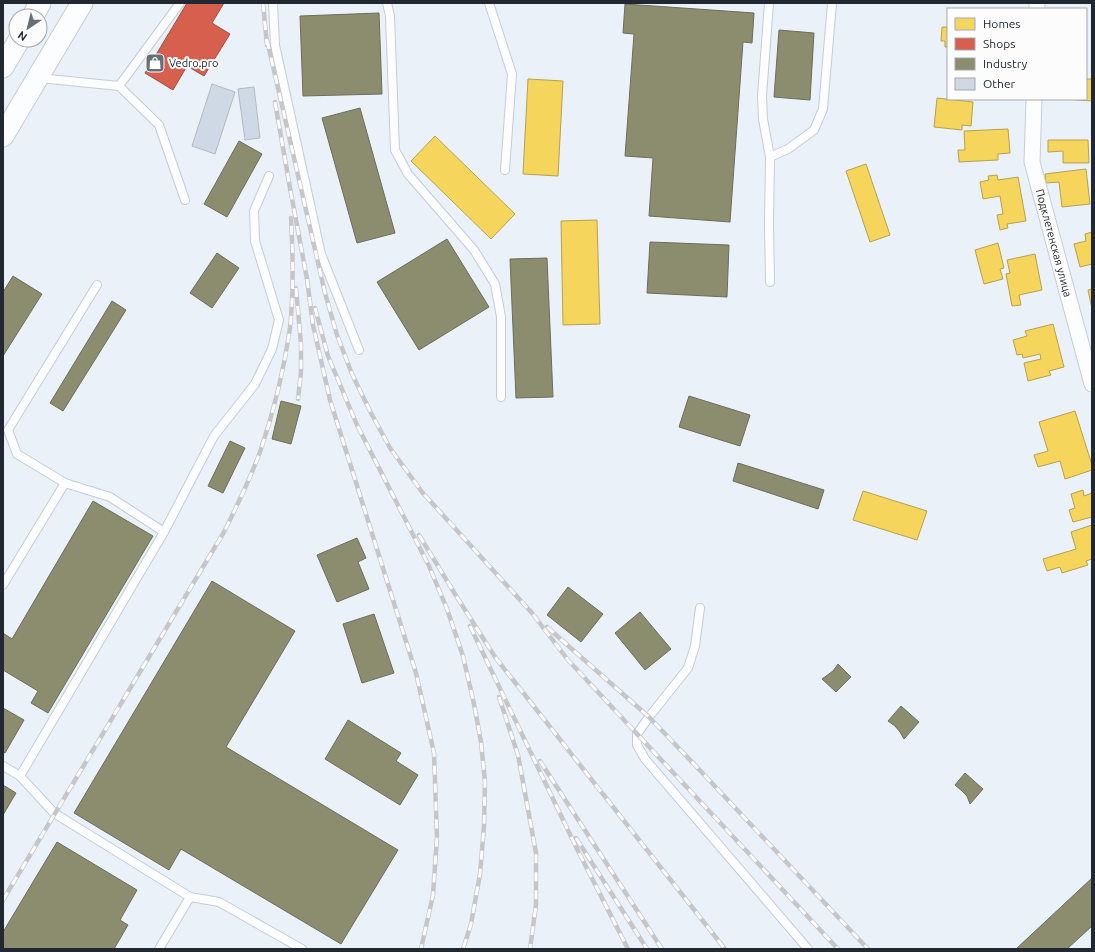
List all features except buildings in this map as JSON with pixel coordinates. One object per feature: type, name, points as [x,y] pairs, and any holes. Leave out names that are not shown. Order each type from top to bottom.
[{"type":"main road","points":[[3,136],[82,3]]},
{"type":"main road","points":[[3,67],[14,48]]},
{"type":"street","name":"Подклетенская улица","points":[[1034,100],[1032,162],[1092,384]]},
{"type":"lane","points":[[119,86],[180,3]]},
{"type":"lane","points":[[273,3],[275,45],[321,254],[359,350]]},
{"type":"lane","points":[[387,3],[390,16],[395,150],[408,174],[474,250],[495,284],[501,317],[501,397]]},
{"type":"lane","points":[[489,3],[512,74],[505,170]]},
{"type":"lane","points":[[770,3],[762,96],[762,119],[770,157],[770,282]]},
{"type":"lane","points":[[770,157],[788,149],[814,130],[823,109],[832,3]]},
{"type":"lane","points":[[38,78],[119,86],[159,125],[185,200]]},
{"type":"lane","points":[[20,776],[164,532],[214,436],[255,384],[272,349],[279,320],[255,241],[254,211],[269,176]]},
{"type":"lane","points":[[97,285],[8,430],[17,454],[65,483],[110,497],[164,532]]},
{"type":"lane","points":[[3,585],[65,483]]},
{"type":"lane","points":[[700,608],[695,646],[688,668],[637,734],[637,745],[645,760],[808,949]]},
{"type":"lane","points":[[3,766],[20,776],[54,813],[190,897],[219,902],[302,949]]},
{"type":"lane","points":[[159,949],[190,897]]},
{"type":"railway","points":[[263,3],[267,45]]},
{"type":"railway","points":[[267,40],[325,293],[337,335],[352,374],[390,448],[422,492],[532,613],[568,660],[838,949]]},
{"type":"railway","points":[[275,102],[307,279],[313,325],[330,400],[416,673],[434,753],[437,837],[433,895],[421,949]]},
{"type":"railway","points":[[3,900],[224,532],[252,472],[260,452],[274,406],[282,375],[290,328],[293,273],[291,218]]},
{"type":"railway","points":[[296,288],[301,344],[301,372],[298,399]]},
{"type":"railway","points":[[315,308],[328,356],[357,425],[429,566],[447,609],[463,656],[481,742],[485,782],[484,826],[480,874],[471,924],[463,949]]},
{"type":"railway","points":[[419,535],[495,657],[725,949]]},
{"type":"railway","points":[[470,626],[578,851],[628,949]]},
{"type":"railway","points":[[547,627],[649,717],[868,949]]},
{"type":"railway","points":[[499,697],[518,755],[536,853],[536,905],[530,949]]},
{"type":"railway","points":[[540,761],[662,949]]},
{"type":"railway","points":[[576,838],[647,949]]},
{"type":"place","name":"Vedro.pro","points":[[155,63]]}]
